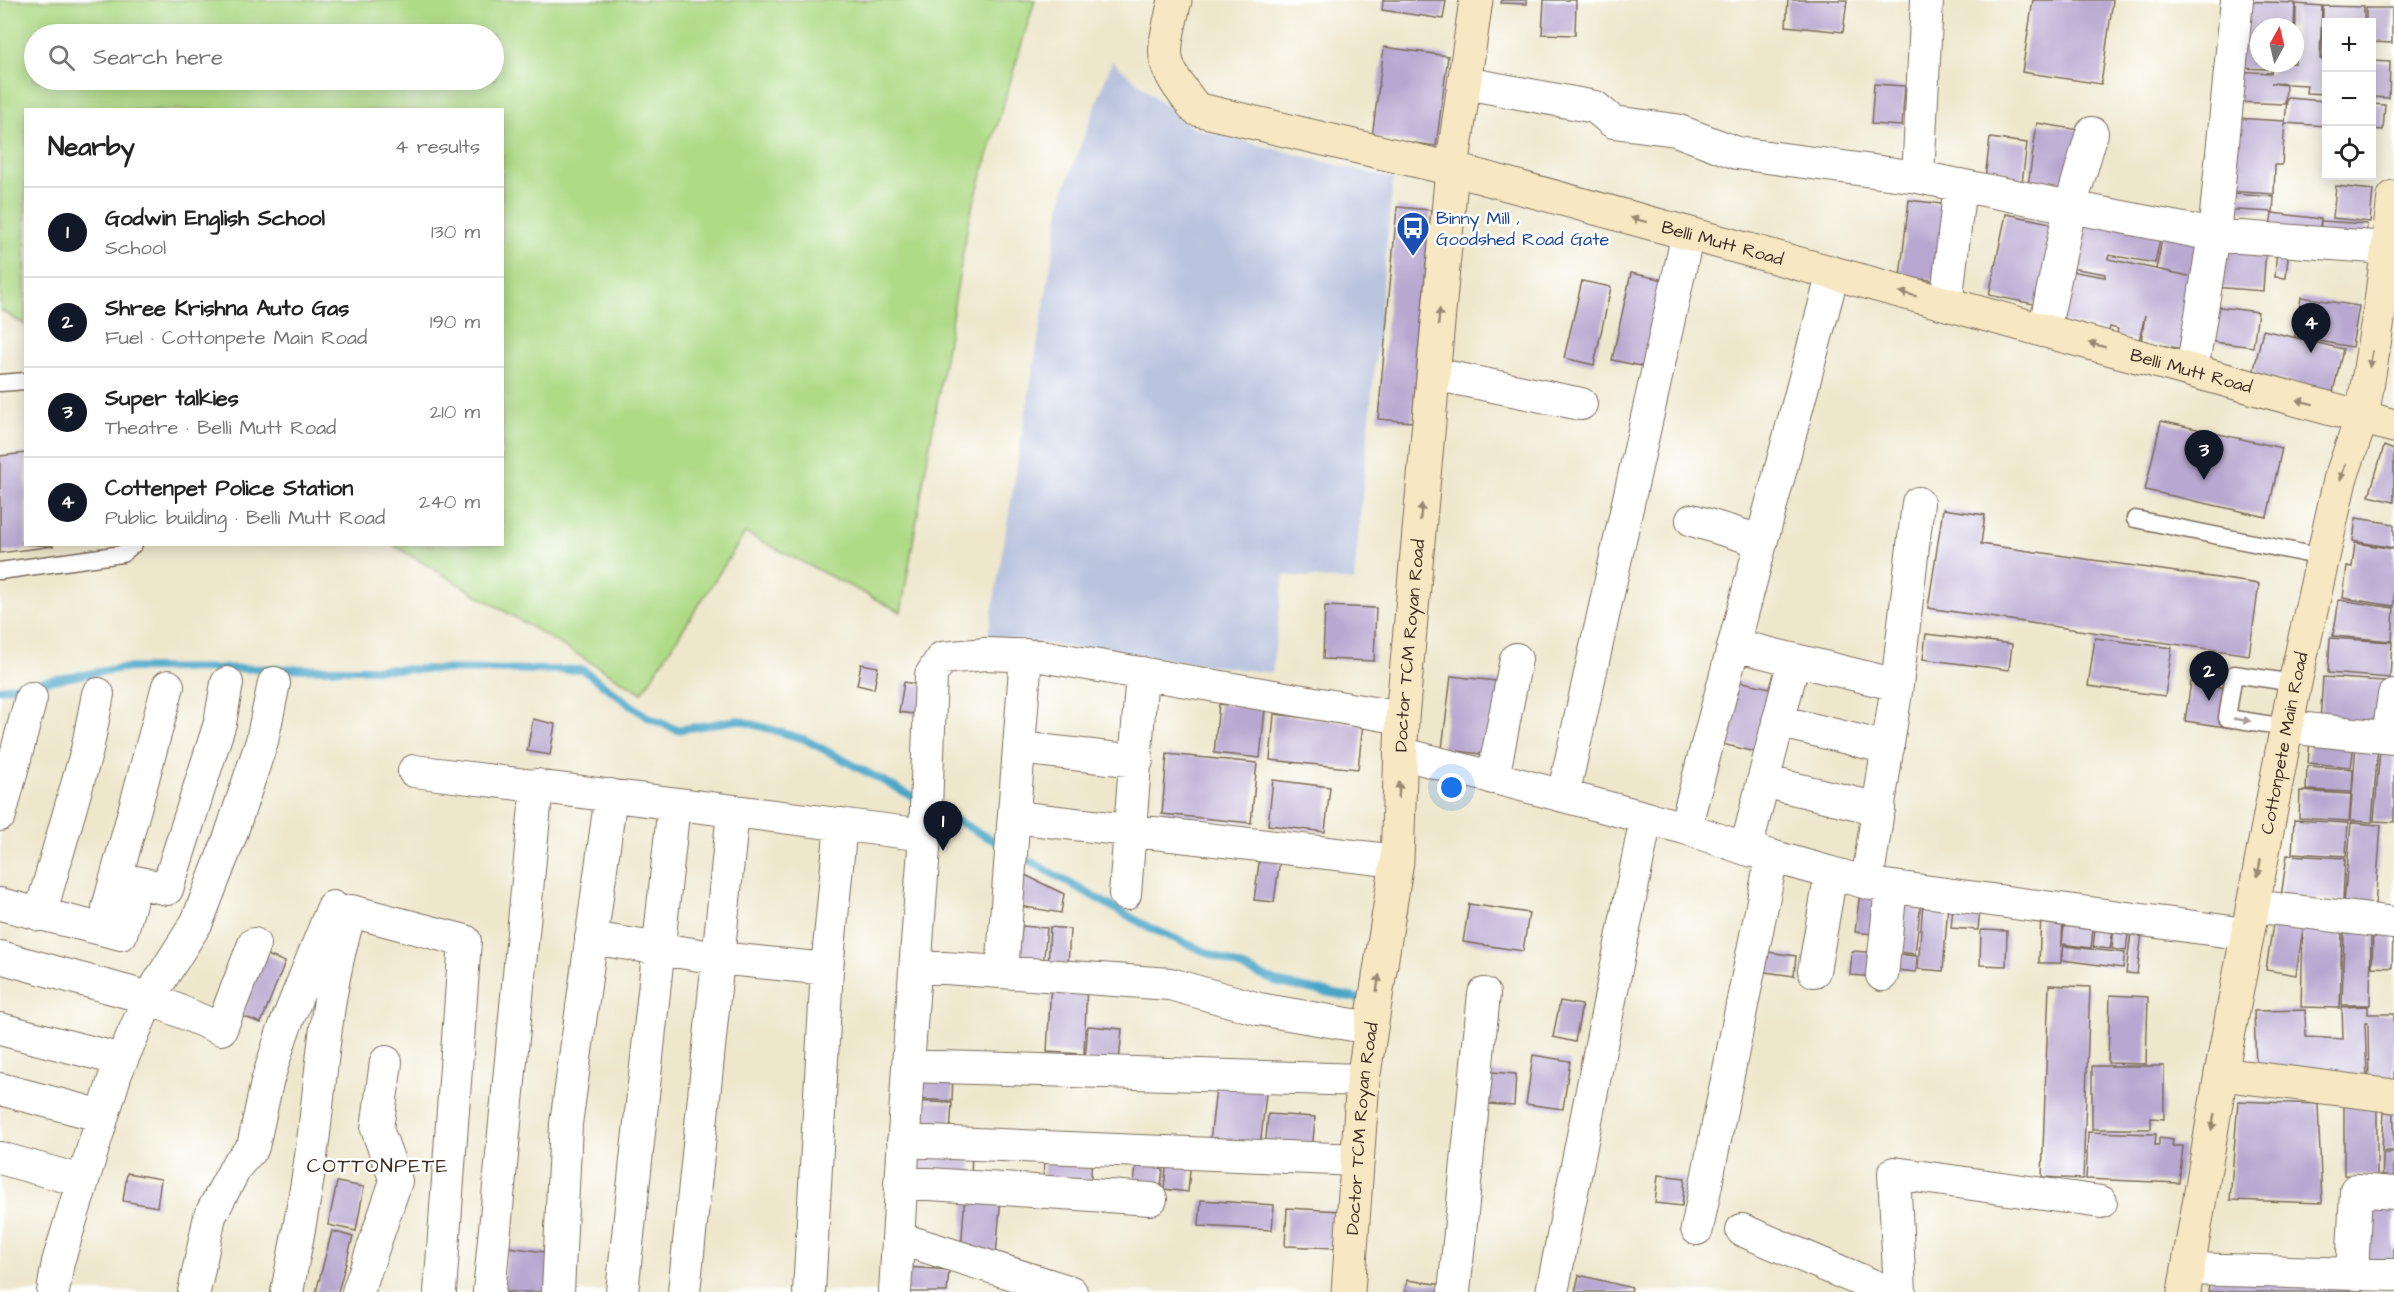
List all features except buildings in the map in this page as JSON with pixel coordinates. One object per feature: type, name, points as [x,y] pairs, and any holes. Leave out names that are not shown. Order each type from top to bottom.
[{"type":"main road","name":"Belli Mutt Road","points":[[1175,0],[1163,54],[1173,79],[1197,109],[1452,169],[2394,426]]},
{"type":"main road","name":"Doctor TCM Royan Road","points":[[1348,1292],[1363,1080],[1397,861],[1402,718],[1452,169],[1476,0]]},
{"type":"main road","name":"Cottonpete Main Road","points":[[2186,1280],[2221,1074],[2295,683],[2340,480],[2362,417],[2388,303],[2386,248],[2394,197]]},
{"type":"main road","points":[[2221,1074],[2394,1096]]},
{"type":"street","points":[[1918,177],[1928,0]]},
{"type":"street","points":[[2192,371],[2214,235],[2237,0]]},
{"type":"street","points":[[1465,83],[1594,107],[1613,122],[1676,130],[1737,153],[1918,177],[2214,235],[2386,248]]},
{"type":"street","points":[[2044,331],[2070,208],[2092,133]]},
{"type":"street","points":[[1946,304],[1960,185]]},
{"type":"street","points":[[1563,796],[1688,233]]},
{"type":"street","points":[[1685,828],[1833,273]]},
{"type":"street","points":[[1434,374],[1581,404]]},
{"type":"street","points":[[1882,975],[1879,809],[1897,685],[1918,503]]},
{"type":"street","points":[[1692,520],[1761,541]]},
{"type":"street","points":[[1734,645],[1897,685]]},
{"type":"street","points":[[895,1292],[900,1182],[926,816],[931,675],[942,658],[986,654],[1026,655],[1402,718]]},
{"type":"street","points":[[1002,972],[1026,655]]},
{"type":"street","points":[[1493,778],[1516,659]]},
{"type":"street","points":[[1697,1229],[1759,852],[1763,781],[1794,660]]},
{"type":"street","points":[[1125,894],[1132,831],[1142,673]]},
{"type":"street","points":[[0,904],[121,934],[136,882],[167,889],[220,723],[226,683]]},
{"type":"street","points":[[53,1292],[58,1262],[82,1181],[122,1060],[149,998],[197,922],[230,837],[262,741],[274,683]]},
{"type":"street","points":[[102,930],[168,686]]},
{"type":"street","points":[[40,915],[87,750],[98,694]]},
{"type":"street","points":[[2286,727],[2391,738],[2394,695]]},
{"type":"street","points":[[0,815],[31,698]]},
{"type":"street","points":[[1778,721],[1888,748]]},
{"type":"street","points":[[1019,748],[1137,761]]},
{"type":"street","points":[[1400,753],[1685,828],[1759,852],[1879,885],[2250,920],[2394,923]]},
{"type":"street","points":[[414,771],[841,824],[926,816]]},
{"type":"street","points":[[1763,781],[1879,809]]},
{"type":"street","points":[[489,1292],[537,785]]},
{"type":"street","points":[[558,1292],[566,1124],[611,795]]},
{"type":"street","points":[[622,1292],[674,804]]},
{"type":"street","points":[[684,1292],[733,812]]},
{"type":"street","points":[[1552,1292],[1646,818]]},
{"type":"street","points":[[809,1292],[827,969],[841,824]]},
{"type":"street","points":[[1012,839],[1132,831],[1397,861]]},
{"type":"street","points":[[1814,971],[1831,873]]},
{"type":"street","points":[[194,1292],[210,1216],[237,1165],[253,1148],[267,1082],[282,1034],[336,901]]},
{"type":"street","points":[[287,1292],[309,1173],[341,939],[351,911],[465,941],[440,1292]]},
{"type":"street","points":[[591,938],[718,958],[827,969]]},
{"type":"street","points":[[0,957],[149,998],[221,1029],[254,944]]},
{"type":"street","points":[[917,966],[1170,984],[1259,1009],[1371,1028]]},
{"type":"street","points":[[1454,1292],[1484,994]]},
{"type":"street","points":[[0,1029],[122,1060]]},
{"type":"street","points":[[358,1292],[396,1181],[377,1129],[386,1062]]},
{"type":"street","points":[[908,1066],[1363,1080]]},
{"type":"street","points":[[0,1089],[103,1116]]},
{"type":"street","points":[[903,1141],[1358,1160]]},
{"type":"street","points":[[0,1158],[82,1181]]},
{"type":"street","points":[[1900,1292],[1894,1173],[2101,1202]]},
{"type":"street","points":[[900,1182],[1151,1199]]},
{"type":"street","points":[[2352,1275],[2356,1190],[2394,1193]]},
{"type":"street","points":[[1742,1230],[1888,1292]]},
{"type":"street","points":[[898,1238],[1071,1292]]},
{"type":"street","points":[[2186,1280],[2394,1275]]},
{"type":"lane","points":[[0,383],[24,381]]},
{"type":"lane","points":[[2135,519],[2322,557]]},
{"type":"lane","points":[[0,571],[122,554],[132,546]]},
{"type":"lane","points":[[2286,727],[2228,718],[2234,674],[2295,683]]},
{"type":"shaded area","points":[[1112,61],[1192,128],[1393,179],[1354,581],[1284,575],[1272,673],[988,636],[1063,193]]},
{"type":"green space","points":[[0,0],[1035,0],[969,218],[901,612],[745,533],[642,693],[395,546],[504,546],[504,108],[24,108],[24,324],[0,310]]},
{"type":"waterway","points":[[0,689],[122,668],[583,670],[647,717],[677,730],[738,720],[804,739],[921,801]]},
{"type":"waterway","points":[[932,807],[1005,847]]},
{"type":"waterway","points":[[1019,855],[1150,928],[1279,983],[1361,999]]},
{"type":"place","name":"Binny Mill , Goodshed Road Gate","points":[[1413,257]]},
{"type":"place","name":"Cottenpet Police Station","points":[[2311,353]]},
{"type":"place","name":"Super talkies","points":[[2204,480]]},
{"type":"place","name":"Shree Krishna Auto Gas","points":[[2209,701]]},
{"type":"place","name":"Godwin English School","points":[[943,851]]},
{"type":"district","name":"COTTONPETE","points":[[378,1165]]}]
